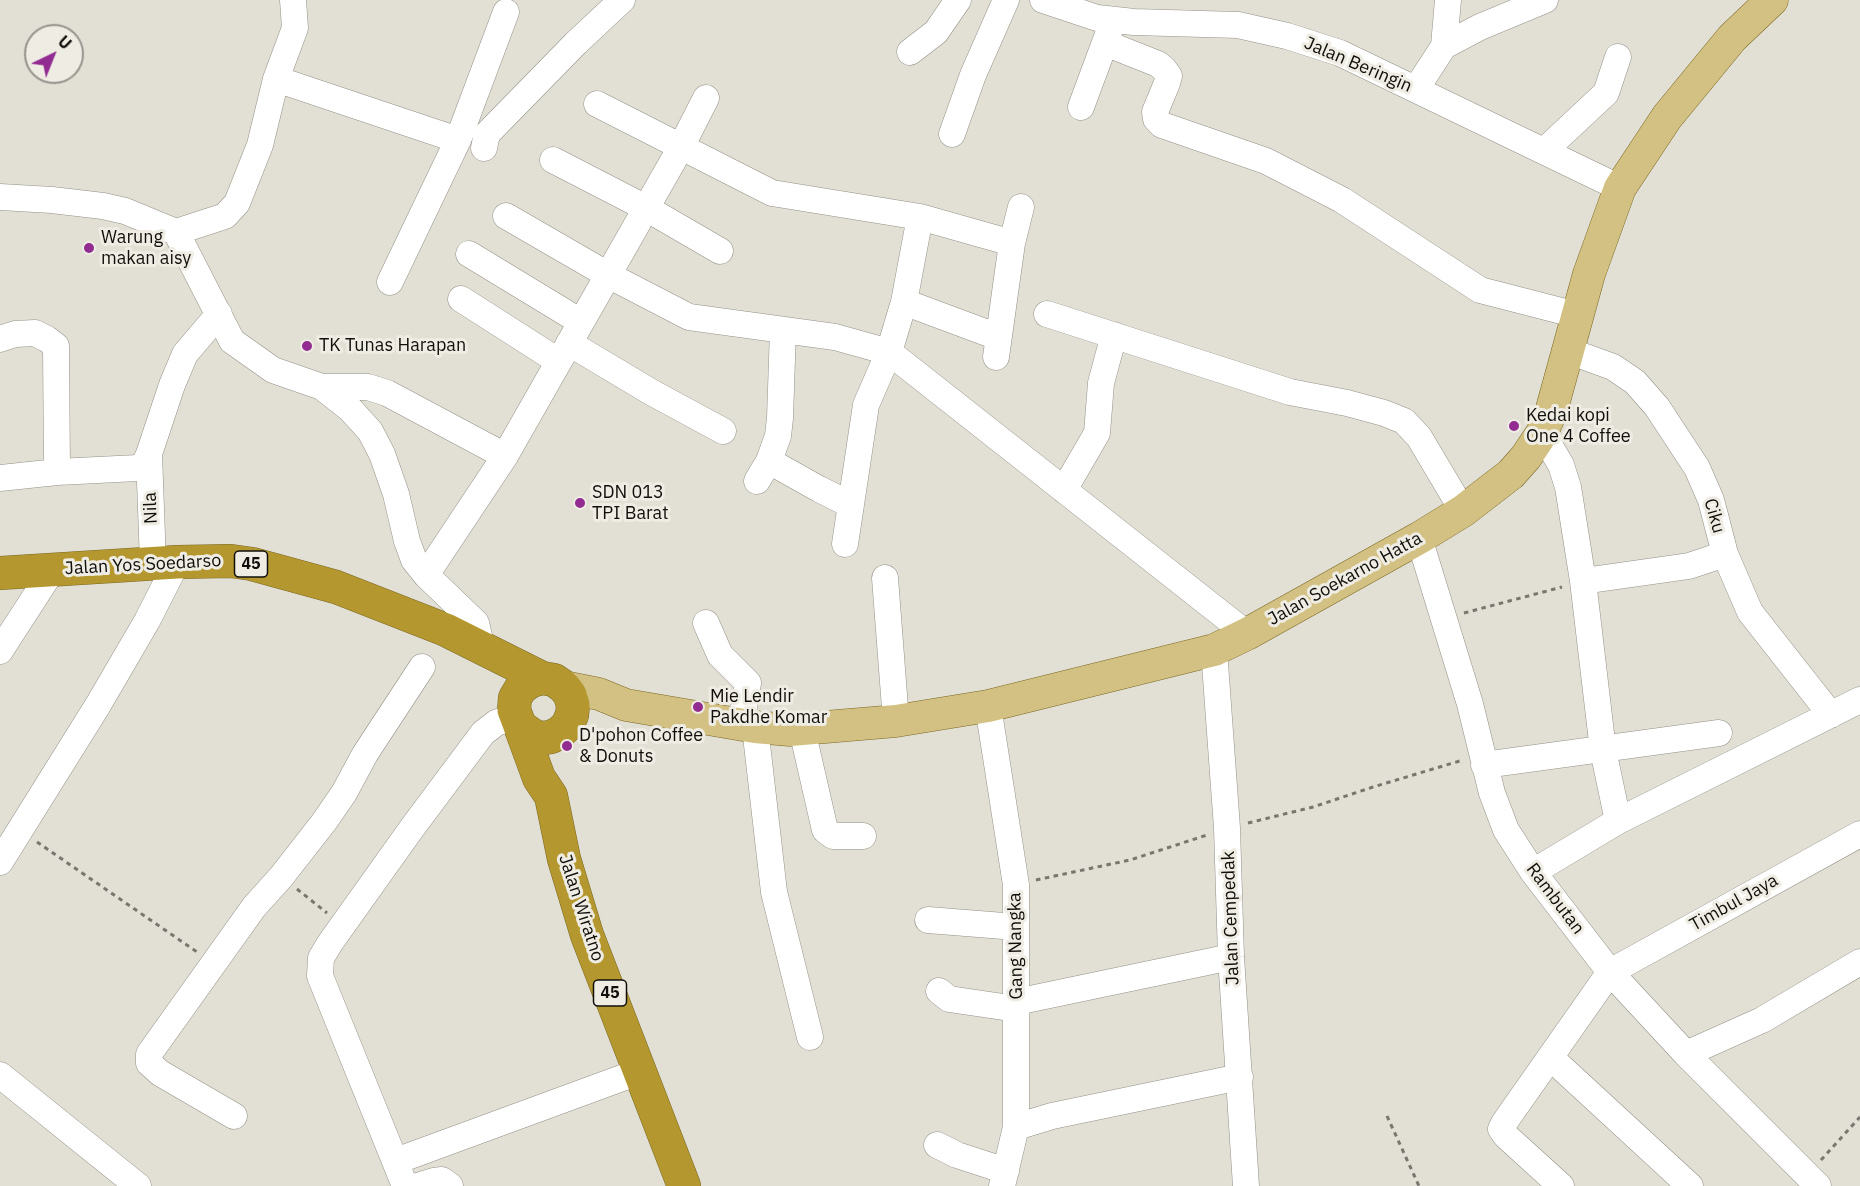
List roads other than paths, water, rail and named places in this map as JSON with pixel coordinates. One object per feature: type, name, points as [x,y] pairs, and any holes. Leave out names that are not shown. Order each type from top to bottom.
[{"type":"highway","name":"Jalan Yos Soedarso","points":[[0,573],[165,563],[231,561],[252,564],[336,587],[419,619],[482,647],[559,703]]},
{"type":"highway","name":"45","points":[[482,647],[516,717]]},
{"type":"highway","points":[[531,681],[559,703],[551,737],[534,736],[516,717],[515,698],[521,688],[531,681]]},
{"type":"highway","points":[[550,796],[559,772],[559,703]]},
{"type":"highway","name":"Jalan Wiratno","points":[[516,717],[538,778],[550,796],[564,859],[586,935],[684,1186]]},
{"type":"main road","name":"Jalan Soekarno Hatta","points":[[559,703],[600,694],[626,705],[748,726],[802,730],[896,721],[988,706],[1214,650],[1419,538],[1463,511],[1510,474],[1526,457],[1542,433],[1551,412],[1566,350],[1589,274],[1620,188],[1668,117],[1732,38],[1772,0]]},
{"type":"street","points":[[0,197],[103,206],[176,232],[225,216],[237,203],[260,145],[276,79],[295,28],[293,0]]},
{"type":"street","points":[[484,148],[487,134],[576,43],[622,0]]},
{"type":"street","points":[[910,52],[936,32],[958,0]]},
{"type":"street","points":[[952,134],[973,75],[1006,0]]},
{"type":"street","name":"Jalan Beringin","points":[[1043,0],[1097,18],[1109,32],[1238,25],[1287,36],[1340,53],[1620,188]]},
{"type":"street","points":[[1416,89],[1444,46],[1448,0]]},
{"type":"street","points":[[1444,46],[1480,27],[1545,0]]},
{"type":"street","points":[[390,282],[458,140],[506,12]]},
{"type":"street","points":[[1081,106],[1109,32],[1158,64],[1169,76],[1155,112],[1156,119],[1162,125],[1266,161],[1342,200],[1480,290],[1577,315]]},
{"type":"street","points":[[1544,151],[1606,93],[1618,57]]},
{"type":"street","points":[[276,79],[458,140]]},
{"type":"street","points":[[426,575],[505,456],[681,147],[706,98]]},
{"type":"street","points":[[597,104],[772,193],[920,217],[1012,243]]},
{"type":"street","points":[[553,159],[646,208],[720,251]]},
{"type":"street","points":[[904,302],[997,347],[1012,243],[1021,207]]},
{"type":"street","points":[[506,216],[608,275],[689,317],[835,337],[889,352],[1247,634]]},
{"type":"street","points":[[845,544],[866,405],[889,352],[904,302],[920,217]]},
{"type":"street","points":[[176,232],[232,341],[273,370],[322,387],[350,409],[370,431],[382,454],[396,494],[407,542],[414,560],[426,575],[476,623],[482,647]]},
{"type":"street","points":[[469,254],[570,342],[651,392],[723,431]]},
{"type":"street","points":[[461,299],[570,342]]},
{"type":"street","points":[[1047,314],[1290,392],[1384,412],[1404,421],[1419,437],[1463,511]]},
{"type":"street","points":[[0,478],[57,472],[138,468],[145,463],[185,354],[219,315]]},
{"type":"street","points":[[783,330],[780,418],[777,436],[763,471],[819,489],[851,505]]},
{"type":"street","points":[[0,339],[15,334],[35,333],[56,346],[57,472]]},
{"type":"street","points":[[1065,490],[1097,433],[1101,383],[1114,335]]},
{"type":"street","name":"Ciku","points":[[1566,350],[1613,367],[1635,382],[1657,407],[1697,468],[1711,500],[1725,554],[1750,612],[1831,715]]},
{"type":"street","points":[[322,387],[368,387],[387,393],[505,456]]},
{"type":"street","points":[[1542,433],[1561,465],[1568,487],[1583,581],[1603,750],[1618,821]]},
{"type":"street","name":"Nila","points":[[149,454],[165,563]]},
{"type":"street","name":"Rambutan","points":[[1419,538],[1445,618],[1470,704],[1483,760],[1506,830],[1533,872],[1610,972],[1686,1054],[1813,1180]]},
{"type":"street","points":[[1583,581],[1689,566],[1725,554]]},
{"type":"street","points":[[7,847],[98,705],[147,621],[165,563]]},
{"type":"street","points":[[0,651],[53,569]]},
{"type":"street","points":[[885,578],[896,721]]},
{"type":"street","points":[[706,623],[720,656],[748,683],[748,726],[774,892],[810,1036]]},
{"type":"street","name":"Jalan Cempedak","points":[[1214,650],[1227,828],[1231,957],[1246,1186]]},
{"type":"street","points":[[234,1116],[160,1073],[149,1063],[149,1054],[254,907],[281,877],[344,793],[365,754],[422,667]]},
{"type":"street","points":[[1533,872],[1618,821],[1859,703]]},
{"type":"street","name":"Gang Nangka","points":[[988,706],[1016,885],[1016,1127],[1004,1179]]},
{"type":"street","points":[[405,1186],[320,976],[321,958],[412,828],[483,733],[496,723],[516,717]]},
{"type":"street","points":[[802,730],[825,830],[833,836],[863,836]]},
{"type":"street","points":[[1483,760],[1603,750],[1719,733]]},
{"type":"street","name":"Timbul Jaya","points":[[1610,972],[1860,834]]},
{"type":"street","points":[[928,920],[1016,927]]},
{"type":"street","points":[[939,991],[949,999],[1017,1005],[1231,957]]},
{"type":"street","points":[[1686,1054],[1762,1020],[1860,962]]},
{"type":"street","points":[[1561,1186],[1506,1136],[1502,1129],[1610,972]]},
{"type":"street","points":[[1551,1058],[1690,1186]]},
{"type":"street","points":[[396,1161],[641,1071]]},
{"type":"street","points":[[0,1075],[138,1186]]},
{"type":"street","points":[[1016,1127],[1052,1116],[1240,1077]]},
{"type":"street","points":[[937,1145],[1004,1179]]},
{"type":"street","points":[[418,1186],[434,1180],[442,1180],[450,1186]]},
{"type":"place","name":"Warung makan aisy","points":[[89,248]]},
{"type":"place","name":"TK Tunas Harapan","points":[[307,346]]},
{"type":"place","name":"Kedai kopi One 4 Coffee","points":[[1514,426]]},
{"type":"place","name":"SDN 013 TPI Barat","points":[[580,503]]},
{"type":"place","name":"Mie Lendir Pakdhe Komar","points":[[698,707]]},
{"type":"place","name":"D'pohon Coffee & Donuts","points":[[567,746]]}]
